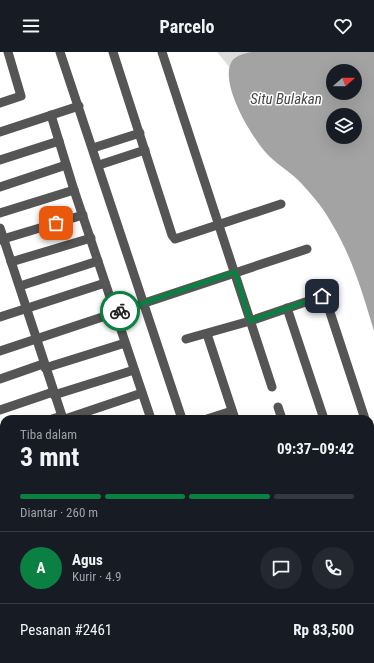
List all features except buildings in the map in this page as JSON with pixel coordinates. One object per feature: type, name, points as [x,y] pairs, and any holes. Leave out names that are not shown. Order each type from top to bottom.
[{"type":"street","points":[[0,103],[21,96],[8,52]]},
{"type":"street","points":[[60,52],[181,415]]},
{"type":"street","points":[[113,52],[172,235],[175,239],[281,204]]},
{"type":"street","points":[[162,52],[220,224],[272,388]]},
{"type":"street","points":[[0,132],[79,106]]},
{"type":"street","points":[[51,115],[82,215],[142,393],[147,415]]},
{"type":"street","points":[[93,148],[140,133]]},
{"type":"street","points":[[0,160],[58,141]]},
{"type":"street","points":[[98,165],[145,150]]},
{"type":"street","points":[[0,186],[66,165]]},
{"type":"street","points":[[0,213],[74,190]]},
{"type":"street","points":[[2,239],[82,215]]},
{"type":"street","points":[[0,228],[2,239],[20,286],[44,366],[62,415]]},
{"type":"street","points":[[11,262],[91,238]]},
{"type":"street","points":[[0,351],[307,249]]},
{"type":"street","points":[[20,286],[98,261]]},
{"type":"street","points":[[1,315],[26,309],[105,283]]},
{"type":"street","points":[[186,339],[250,321],[319,297],[324,297],[364,415]]},
{"type":"street","points":[[287,308],[323,415]]},
{"type":"street","points":[[207,334],[233,415]]},
{"type":"street","points":[[0,379],[125,343]]},
{"type":"street","points":[[0,406],[134,370]]},
{"type":"street","points":[[0,410],[53,392]]},
{"type":"street","points":[[72,415],[142,393]]},
{"type":"street","points":[[278,406],[281,415]]},
{"type":"shaded area","points":[[217,52],[251,52],[232,61],[230,68]]},
{"type":"water","name":"Situ Bulakan","points":[[251,52],[374,52],[374,331],[351,263],[329,218],[301,183],[273,160],[262,148],[254,138],[239,111],[233,97],[229,71],[233,59]]},
{"type":"way so far","points":[[56,223],[82,215],[115,313],[120,311]]},
{"type":"route","points":[[120,311],[235,272],[250,321],[322,296]]}]
